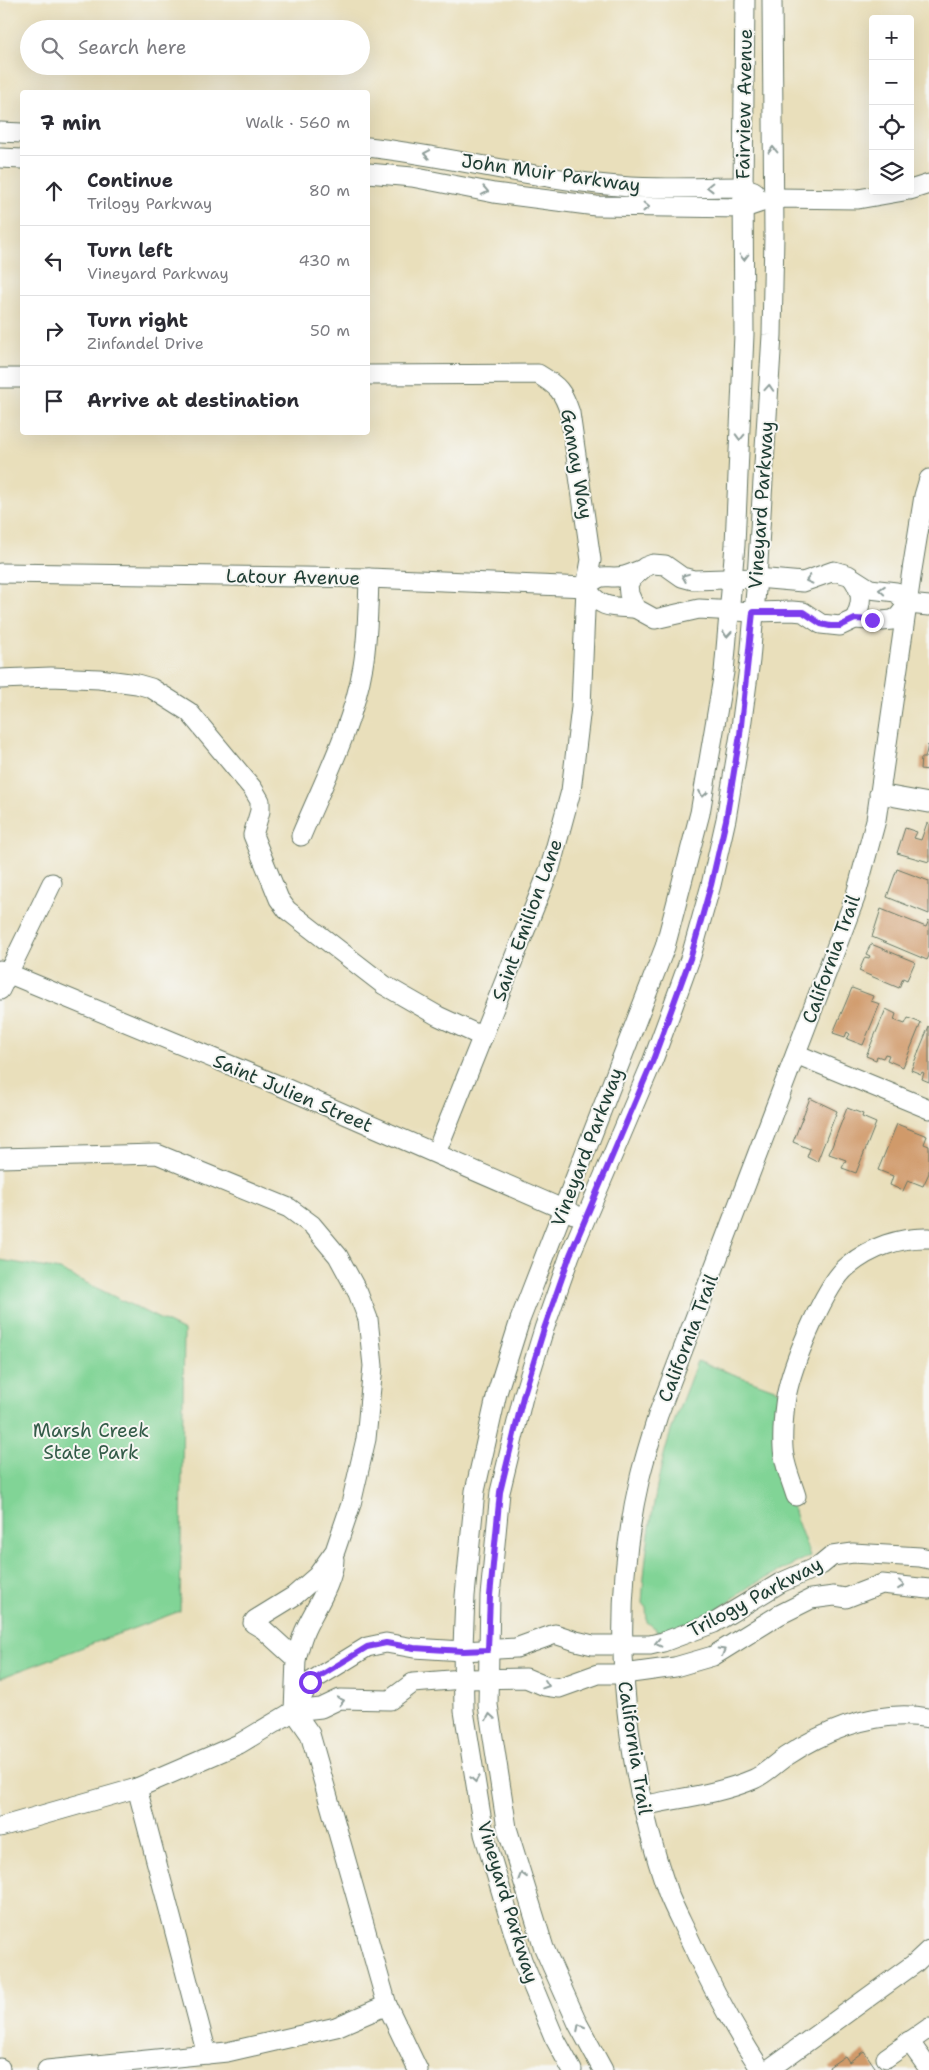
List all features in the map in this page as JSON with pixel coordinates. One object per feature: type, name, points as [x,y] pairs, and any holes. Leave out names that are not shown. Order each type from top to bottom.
[{"type":"street","name":"Fairview Avenue","points":[[744,208],[746,0]]},
{"type":"street","name":"Fairview Avenue","points":[[772,0],[774,198]]},
{"type":"street","points":[[0,132],[20,133]]},
{"type":"street","name":"John Muir Parkway","points":[[370,147],[411,152],[607,185],[652,188],[743,187],[774,198]]},
{"type":"street","points":[[0,158],[20,159]]},
{"type":"street","name":"John Muir Parkway","points":[[370,174],[412,177],[494,192],[596,206],[744,208],[774,198]]},
{"type":"street","points":[[914,189],[929,184]]},
{"type":"street","points":[[774,198],[858,199],[881,195]]},
{"type":"street","name":"Vineyard Parkway","points":[[603,2070],[578,2024],[544,1948],[508,1828],[488,1705],[490,1596],[500,1492],[523,1397],[544,1329],[585,1219],[653,1060],[691,956],[711,885],[726,820],[740,735],[757,578],[772,335],[774,198]]},
{"type":"street","name":"Vineyard Parkway","points":[[572,2070],[554,2037],[522,1960],[484,1834],[464,1711],[463,1651],[465,1596],[475,1491],[497,1393],[520,1320],[665,946],[700,813],[724,672],[733,578],[744,334],[744,208]]},
{"type":"street","name":"Gamay Way","points":[[370,375],[538,374],[550,381],[564,395],[570,413],[591,560],[586,587]]},
{"type":"street","points":[[0,378],[20,378]]},
{"type":"street","name":"California Trail","points":[[761,2070],[736,2031],[706,1976],[669,1895],[642,1806],[626,1712],[623,1644],[625,1572],[640,1476],[658,1415],[855,898],[876,820],[924,496],[929,479]]},
{"type":"street","name":"Latour Avenue","points":[[0,573],[368,578],[586,587],[603,576],[623,576],[653,564],[660,564],[665,565],[682,577],[693,580],[757,578],[803,582],[834,570],[848,575],[870,589],[896,592],[908,604]]},
{"type":"street","points":[[636,608],[628,594],[628,584],[640,570]]},
{"type":"street","points":[[300,836],[352,714],[363,666],[367,635],[368,578]]},
{"type":"street","points":[[853,579],[861,595],[860,609],[855,619]]},
{"type":"street","points":[[586,587],[593,598],[599,603],[609,606],[636,608],[655,619],[699,609],[803,612],[821,624],[840,626],[855,619],[892,620],[898,617],[908,604],[929,606]]},
{"type":"street","name":"Saint Emilion Lane","points":[[436,1153],[550,868],[571,792],[581,707],[586,587]]},
{"type":"street","points":[[0,679],[51,677],[99,679],[137,684],[151,688],[189,712],[253,789],[260,801],[260,811],[253,835],[279,899],[287,910],[384,985],[438,1016],[483,1037]]},
{"type":"street","points":[[880,794],[929,803]]},
{"type":"street","points":[[3,978],[52,883]]},
{"type":"street","name":"Saint Julien Street","points":[[3,978],[285,1088],[585,1219]]},
{"type":"street","points":[[796,1054],[929,1109]]},
{"type":"street","points":[[0,1158],[157,1154],[289,1208],[312,1224],[338,1256],[358,1293],[368,1319],[373,1366],[366,1439],[351,1504],[334,1551],[317,1576],[294,1596],[255,1620],[254,1623],[296,1659]]},
{"type":"street","points":[[796,1496],[783,1455],[787,1389],[795,1364],[827,1291],[847,1266],[872,1251],[897,1240],[929,1238]]},
{"type":"street","points":[[334,1551],[334,1566],[305,1630],[296,1659],[294,1711],[310,1734],[388,2005],[418,2070]]},
{"type":"street","name":"Trilogy Parkway","points":[[294,1711],[310,1682],[367,1647],[386,1643],[414,1648],[463,1651],[488,1650],[523,1647],[546,1636],[555,1634],[576,1642],[593,1645],[650,1645],[702,1629],[780,1583],[821,1565],[832,1556],[843,1553],[929,1559]]},
{"type":"street","points":[[864,1554],[869,1561],[871,1573],[865,1591]]},
{"type":"street","name":"Trilogy Parkway","points":[[294,1711],[321,1708],[340,1698],[390,1700],[413,1683],[464,1679],[526,1678],[545,1686],[559,1688],[598,1674],[624,1674],[675,1667],[713,1656],[779,1615],[811,1599],[834,1596],[846,1598],[882,1584],[929,1589]]},
{"type":"street","points":[[0,1827],[137,1788],[239,1744],[294,1711]]},
{"type":"street","points":[[642,1806],[736,1787],[757,1778],[786,1757],[818,1738],[847,1725],[879,1717],[917,1716],[929,1718]]},
{"type":"street","points":[[137,1788],[207,2054]]},
{"type":"street","points":[[768,2070],[907,1970],[929,1950]]},
{"type":"street","points":[[47,2070],[226,2052],[336,2027],[388,2005]]},
{"type":"street","points":[[886,2058],[922,2036],[929,2069]]},
{"type":"green space","name":"Marsh Creek State Park","points":[[0,1260],[60,1270],[184,1331],[180,1611],[0,1678]]},
{"type":"green space","points":[[697,1361],[780,1391],[782,1473],[810,1556],[750,1586],[716,1611],[684,1626],[656,1632],[656,1629],[647,1622],[646,1608],[642,1603],[652,1512],[666,1447]]},
{"type":"building","points":[[928,745],[929,770],[920,769],[921,758],[925,758]]},
{"type":"building","points":[[927,823],[929,824],[929,862],[897,853],[905,828],[917,832],[914,838],[921,840]]},
{"type":"building","points":[[897,869],[929,881],[929,914],[887,897]]},
{"type":"building","points":[[881,909],[926,927],[929,920],[929,956],[927,960],[872,937]]},
{"type":"building","points":[[871,944],[915,962],[907,980],[903,978],[899,988],[859,971],[865,957],[869,958],[870,956],[866,954]]},
{"type":"building","points":[[852,988],[873,996],[871,1001],[880,1004],[863,1045],[847,1039],[850,1034],[847,1032],[845,1037],[833,1033]]},
{"type":"building","points":[[886,1009],[896,1014],[894,1020],[905,1024],[908,1018],[921,1023],[903,1067],[887,1060],[889,1055],[885,1054],[883,1058],[877,1056],[876,1060],[866,1056]]},
{"type":"building","points":[[929,1026],[929,1082],[922,1079],[924,1073],[922,1072],[921,1074],[911,1070]]},
{"type":"building","points":[[810,1098],[837,1111],[817,1162],[807,1157],[810,1149],[793,1142]]},
{"type":"building","points":[[847,1108],[863,1114],[862,1117],[876,1123],[856,1173],[842,1168],[846,1160],[829,1154]]},
{"type":"building","points":[[897,1124],[927,1136],[924,1144],[929,1146],[929,1173],[923,1186],[908,1180],[903,1191],[890,1185],[893,1176],[878,1170]]},
{"type":"building","points":[[864,2051],[877,2070],[830,2070],[829,2067],[845,2056],[849,2062]]},
{"type":"route","points":[[310,1682],[367,1647],[386,1643],[414,1648],[463,1651],[488,1650],[490,1596],[500,1492],[523,1397],[570,1255],[653,1060],[691,956],[711,885],[726,820],[750,660],[753,612],[803,612],[821,624],[830,626],[840,626],[855,619],[872,620]]}]
